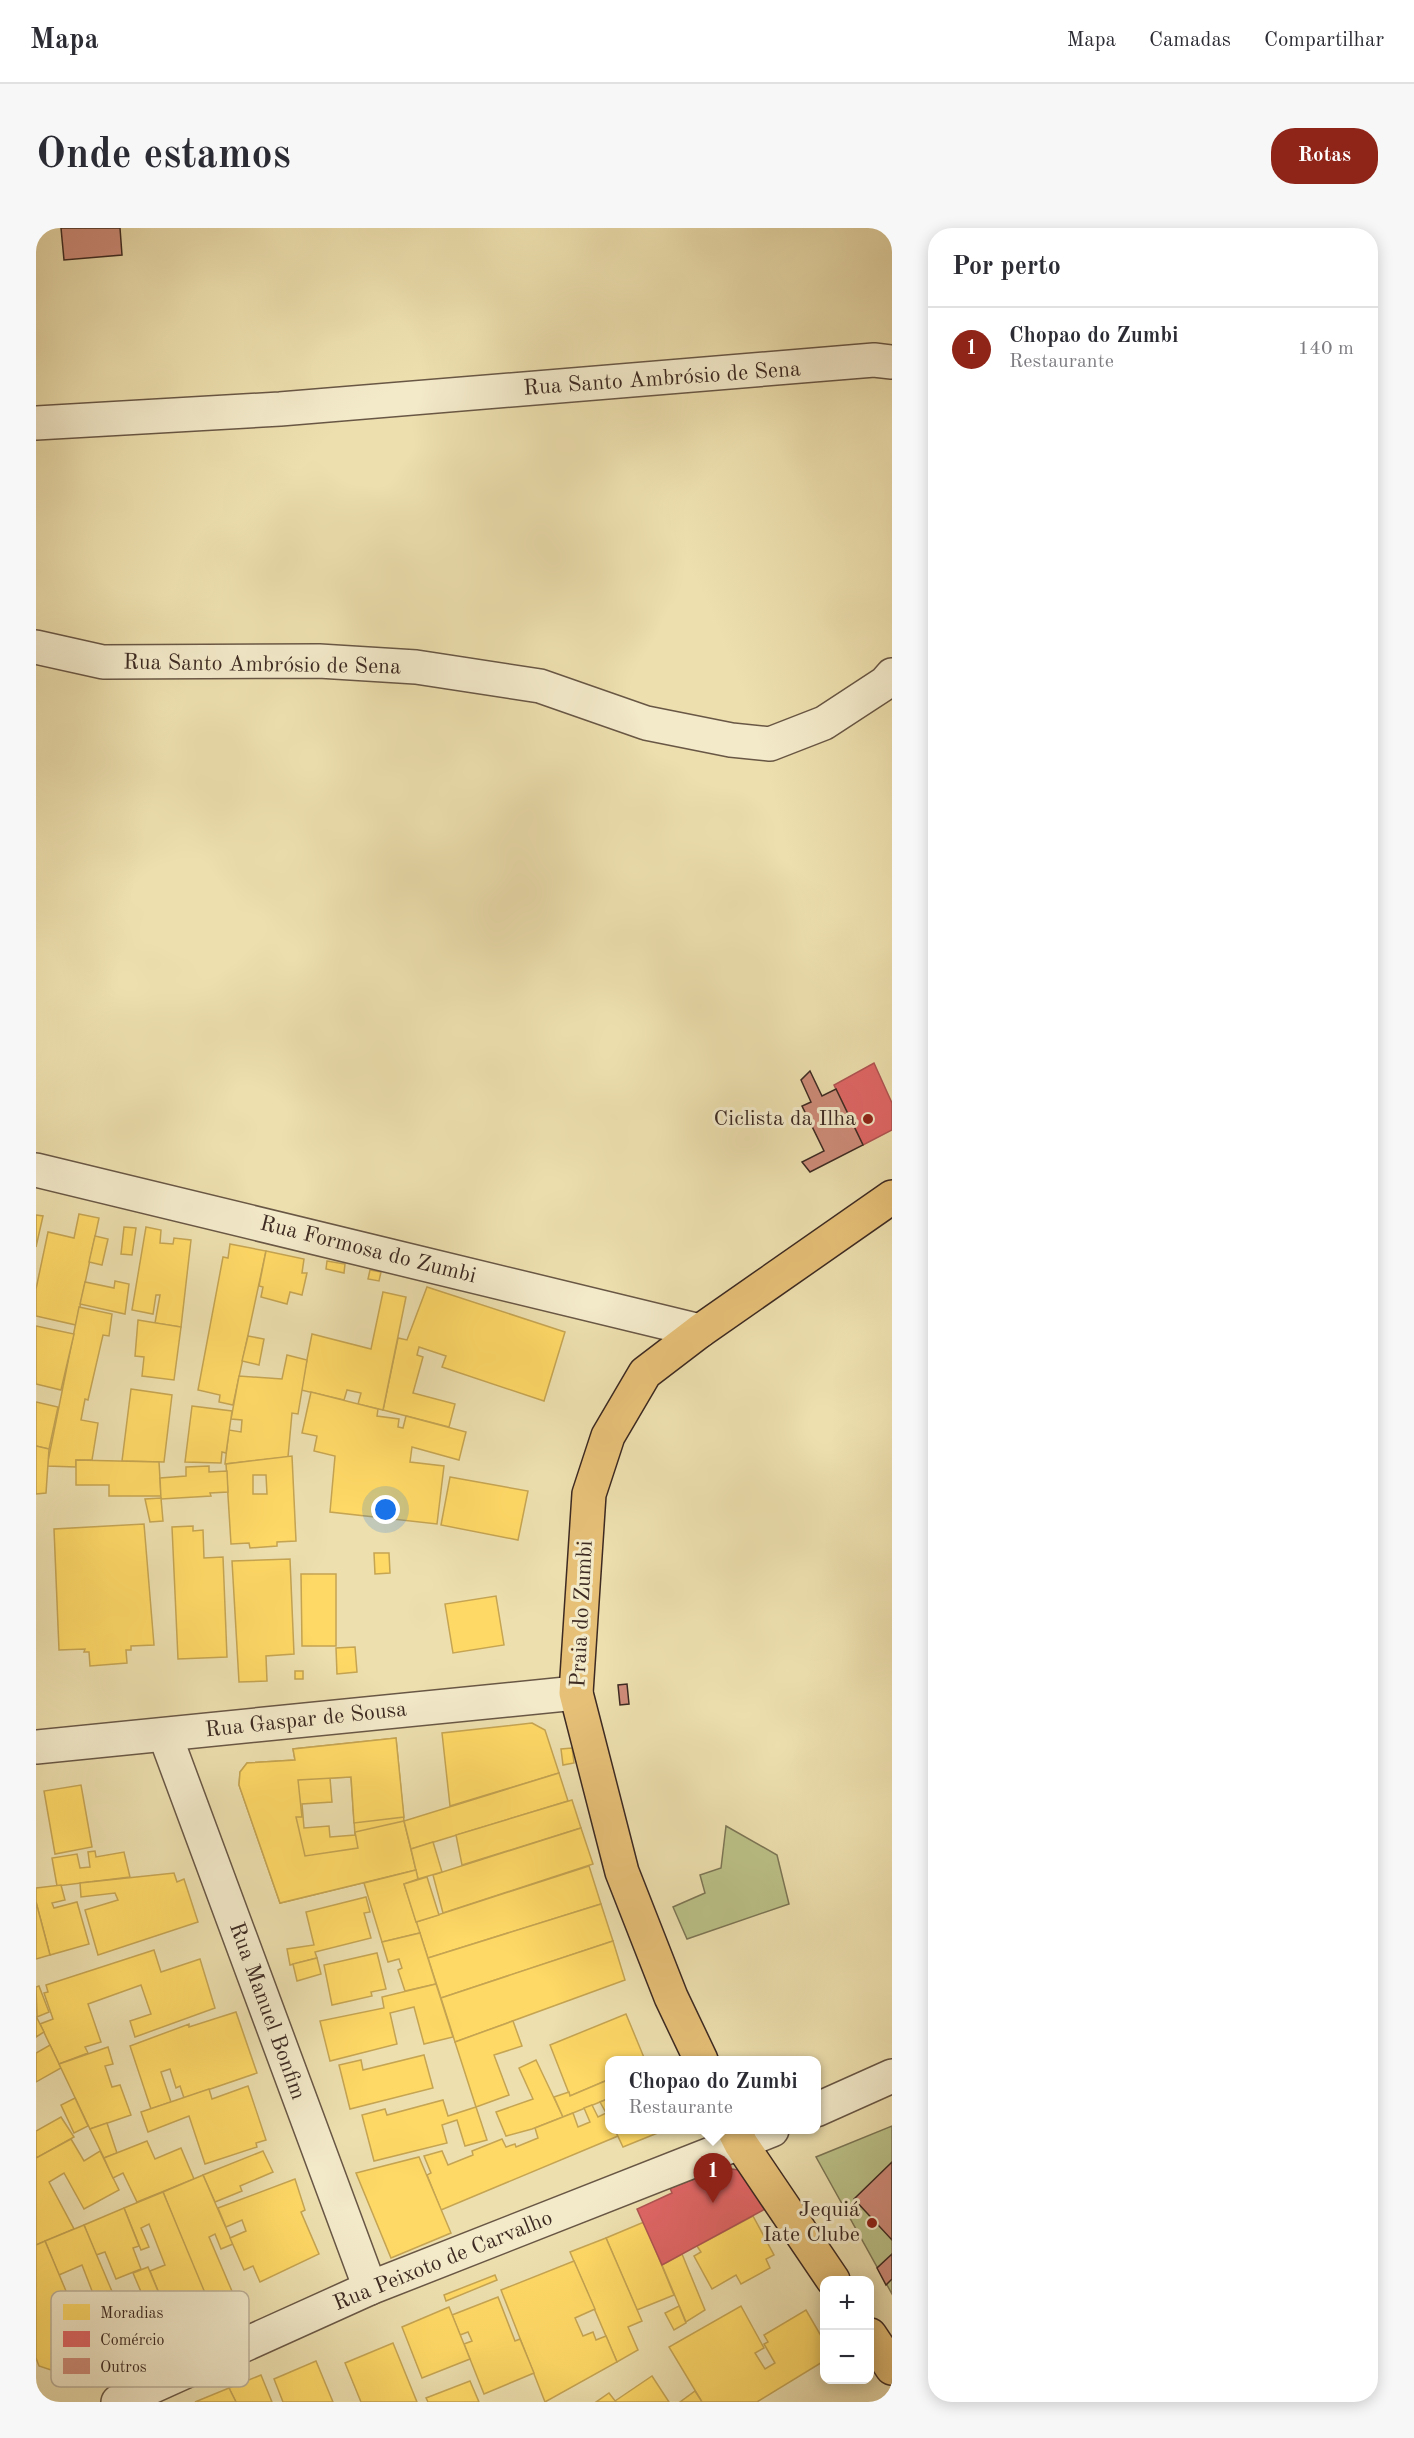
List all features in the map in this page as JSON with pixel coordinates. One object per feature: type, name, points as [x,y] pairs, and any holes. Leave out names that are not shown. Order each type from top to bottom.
[{"type":"main road","name":"Praia do Zumbi","points":[[699,2056],[671,1997],[622,1872],[576,1693],[589,1494],[608,1436],[645,1372],[700,1330],[892,1197]]},
{"type":"main road","points":[[737,2137],[830,2276]]},
{"type":"main road","points":[[874,2341],[892,2368]]},
{"type":"street","name":"Rua Santo Ambrósio de Sena","points":[[36,423],[291,408],[874,360],[892,362]]},
{"type":"street","name":"Rua Santo Ambrósio de Sena","points":[[36,647],[103,662],[319,661],[416,667],[540,686],[646,723],[731,740],[770,744],[824,723],[885,683],[892,675]]},
{"type":"street","name":"Rua Formosa do Zumbi","points":[[36,1170],[700,1330]]},
{"type":"street","name":"Rua Gaspar de Sousa","points":[[36,1747],[576,1693]]},
{"type":"street","name":"Rua Manuel Bonfim","points":[[165,1735],[370,2288]]},
{"type":"street","points":[[821,2108],[892,2076]]},
{"type":"street","name":"Rua Peixoto de Carvalho","points":[[249,2343],[370,2288],[737,2137],[752,2134]]},
{"type":"street","name":"Rua Peixoto de Carvalho","points":[[118,2402],[151,2387]]},
{"type":"green space","points":[[726,1826],[777,1855],[789,1904],[687,1939],[673,1907],[705,1893],[700,1875],[721,1868]]},
{"type":"green space","name":"Jequiá Iate Clube","points":[[892,2126],[892,2294],[816,2157]]},
{"type":"building: Moradias","points":[[79,1214],[99,1218],[76,1325],[36,1316],[36,1289],[48,1232],[74,1238]]},
{"type":"building: Moradias","points":[[36,1215],[43,1216],[36,1247]]},
{"type":"building: Moradias","points":[[124,1227],[136,1228],[132,1255],[121,1254]]},
{"type":"building: Moradias","points":[[146,1227],[161,1230],[160,1243],[173,1244],[174,1238],[191,1240],[181,1327],[155,1323],[160,1295],[156,1295],[153,1314],[132,1310]]},
{"type":"building: Moradias","points":[[95,1236],[108,1239],[102,1265],[89,1262]]},
{"type":"building: Moradias","points":[[230,1244],[266,1251],[233,1405],[219,1402],[220,1395],[198,1390],[223,1257],[228,1258]]},
{"type":"building: Moradias","points":[[266,1251],[304,1259],[302,1273],[307,1273],[302,1295],[290,1292],[287,1304],[261,1297],[263,1287],[259,1286]]},
{"type":"building: Moradias","points":[[327,1261],[345,1264],[344,1273],[326,1269]]},
{"type":"building: Moradias","points":[[370,1270],[381,1272],[379,1281],[368,1279]]},
{"type":"building: Moradias","points":[[115,1281],[129,1284],[125,1314],[80,1304],[85,1282],[114,1288]]},
{"type":"building: Moradias","points":[[427,1287],[565,1332],[544,1401],[442,1367],[446,1356],[419,1347],[417,1355],[423,1357],[413,1393],[455,1404],[449,1427],[383,1410],[398,1338],[407,1340]]},
{"type":"building: Moradias","points":[[383,1292],[406,1297],[383,1410],[358,1404],[361,1393],[347,1390],[344,1400],[301,1390],[312,1334],[371,1349]]},
{"type":"building: Moradias","points":[[79,1307],[112,1314],[109,1336],[103,1335],[81,1420],[98,1423],[92,1460],[76,1460],[76,1467],[47,1466]]},
{"type":"building: Moradias","points":[[138,1320],[181,1327],[174,1380],[142,1376],[144,1357],[135,1356]]},
{"type":"building: Moradias","points":[[36,1326],[74,1334],[61,1390],[36,1384]]},
{"type":"building: Moradias","points":[[248,1336],[264,1339],[259,1365],[242,1361]]},
{"type":"building: Moradias","points":[[287,1355],[307,1360],[298,1414],[292,1413],[288,1457],[225,1464],[229,1430],[241,1432],[242,1420],[231,1419],[239,1376],[282,1379]]},
{"type":"building: Moradias","points":[[131,1389],[172,1395],[164,1462],[122,1461]]},
{"type":"building: Moradias","points":[[311,1392],[378,1409],[377,1416],[399,1419],[398,1427],[403,1428],[406,1416],[466,1432],[459,1460],[412,1447],[410,1462],[444,1466],[437,1524],[330,1512],[335,1456],[314,1451],[317,1436],[302,1433]]},
{"type":"building: Moradias","points":[[36,1402],[58,1407],[49,1449],[36,1446]]},
{"type":"building: Moradias","points":[[192,1406],[232,1411],[226,1453],[222,1452],[221,1463],[185,1462]]},
{"type":"building: Moradias","points":[[36,1446],[49,1449],[46,1493],[36,1494]]},
{"type":"building: Moradias","points":[[292,1456],[296,1541],[277,1542],[277,1546],[250,1548],[249,1543],[231,1544],[226,1464]],"holes":[[[253,1475],[266,1475],[267,1494],[253,1494]]]},
{"type":"building: Moradias","points":[[76,1460],[159,1462],[161,1496],[109,1496],[109,1485],[76,1485]]},
{"type":"building: Moradias","points":[[209,1466],[209,1472],[227,1471],[228,1492],[210,1493],[211,1496],[161,1499],[160,1478],[186,1476],[186,1467]]},
{"type":"building: Moradias","points":[[450,1477],[528,1491],[518,1540],[441,1525]]},
{"type":"building: Moradias","points":[[161,1498],[163,1521],[150,1522],[145,1499]]},
{"type":"building: Moradias","points":[[144,1524],[154,1645],[131,1646],[131,1650],[126,1650],[127,1663],[90,1666],[89,1652],[84,1652],[85,1649],[59,1650],[54,1529]]},
{"type":"building: Moradias","points":[[193,1526],[193,1531],[203,1530],[204,1558],[223,1557],[227,1657],[178,1659],[172,1527]]},
{"type":"building: Moradias","points":[[374,1553],[389,1553],[390,1573],[375,1574]]},
{"type":"building: Moradias","points":[[290,1559],[294,1654],[266,1656],[267,1681],[239,1682],[232,1561]]},
{"type":"building: Moradias","points":[[301,1574],[336,1574],[336,1646],[302,1646]]},
{"type":"building: Moradias","points":[[496,1596],[504,1645],[453,1653],[445,1604]]},
{"type":"building: Moradias","points":[[355,1647],[357,1672],[337,1674],[336,1648]]},
{"type":"building: Moradias","points":[[295,1671],[303,1671],[303,1679],[295,1679]]},
{"type":"building: Moradias","points":[[532,1723],[545,1730],[559,1773],[450,1806],[442,1733]]},
{"type":"building: Moradias","points":[[396,1738],[404,1821],[416,1870],[280,1903],[239,1785],[240,1772],[247,1763],[295,1760],[293,1749]],"holes":[[[351,1777],[355,1835],[330,1837],[329,1826],[304,1828],[302,1804],[332,1802],[330,1778]]]},
{"type":"building: Moradias","points":[[396,1738],[404,1817],[354,1823],[351,1777],[298,1780],[302,1817],[296,1817],[305,1856],[358,1848],[355,1832],[404,1821],[416,1870],[280,1903],[239,1785],[240,1772],[247,1763],[295,1760],[293,1749]]},
{"type":"building: Moradias","points":[[572,1748],[574,1763],[563,1765],[561,1749]]},
{"type":"building: Moradias","points":[[559,1773],[568,1801],[411,1849],[404,1821]]},
{"type":"building: Moradias","points":[[81,1785],[92,1847],[55,1854],[44,1791]]},
{"type":"building: Moradias","points":[[572,1800],[581,1828],[462,1865],[456,1835]]},
{"type":"building: Moradias","points":[[581,1828],[593,1864],[443,1913],[433,1875]]},
{"type":"building: Moradias","points":[[433,1842],[442,1872],[418,1879],[411,1849]]},
{"type":"building: Moradias","points":[[95,1851],[96,1857],[124,1852],[130,1877],[57,1886],[52,1858],[77,1854],[80,1868],[90,1867],[88,1852]]},
{"type":"building: Moradias","points":[[589,1866],[601,1904],[428,1958],[416,1922]]},
{"type":"building: Moradias","points":[[416,1870],[418,1879],[404,1884],[420,1933],[382,1942],[364,1883]]},
{"type":"building: Moradias","points":[[174,1873],[177,1882],[184,1879],[198,1922],[98,1955],[85,1910],[118,1900],[115,1893],[81,1897],[80,1883]]},
{"type":"building: Moradias","points":[[427,1877],[439,1915],[416,1922],[404,1884]]},
{"type":"building: Moradias","points":[[61,1885],[65,1900],[52,1903],[54,1908],[77,1902],[89,1944],[50,1955],[36,1902],[36,1888]]},
{"type":"building: Moradias","points":[[366,1897],[370,1912],[364,1913],[371,1938],[315,1952],[317,1958],[290,1965],[287,1949],[314,1945],[306,1912]]},
{"type":"building: Moradias","points":[[36,1902],[50,1955],[36,1959]]},
{"type":"building: Moradias","points":[[601,1904],[613,1941],[441,1998],[428,1958]]},
{"type":"building: Moradias","points":[[420,1933],[436,1984],[405,1991],[398,1970],[402,1968],[399,1959],[388,1962],[382,1942]]},
{"type":"building: Moradias","points":[[613,1941],[625,1980],[455,2042],[441,1998]]},
{"type":"building: Moradias","points":[[154,1950],[161,1972],[200,1959],[215,2008],[135,2037],[130,2021],[151,2014],[141,1985],[88,2004],[101,2042],[85,2047],[88,2053],[59,2064],[40,2024],[53,2019],[44,1993],[48,1992],[46,1985]]},
{"type":"building: Moradias","points":[[377,1953],[386,1989],[371,1992],[372,1996],[332,2005],[324,1965]]},
{"type":"building: Moradias","points":[[317,1958],[321,1974],[297,1981],[293,1964]]},
{"type":"building: Moradias","points":[[436,1984],[453,2037],[424,2044],[414,2007],[390,2013],[397,2044],[330,2061],[320,2021],[384,2008],[382,1997]]},
{"type":"building: Moradias","points":[[39,1986],[49,2012],[37,2017],[36,1987]]},
{"type":"building: Moradias","points":[[236,2012],[257,2073],[184,2098],[180,2086],[176,2088],[170,2069],[161,2072],[171,2102],[151,2109],[130,2046],[189,2024],[189,2027]]},
{"type":"building: Moradias","points":[[626,2014],[643,2056],[605,2056],[605,2081],[570,2096],[550,2045]]},
{"type":"building: Moradias","points":[[36,2016],[44,2032],[36,2037]]},
{"type":"building: Moradias","points":[[513,2021],[522,2046],[494,2055],[509,2095],[476,2107],[455,2042]]},
{"type":"building: Moradias","points":[[50,2045],[61,2068],[36,2082],[36,2053]]},
{"type":"building: Moradias","points":[[108,2047],[113,2064],[105,2066],[112,2087],[120,2085],[131,2115],[90,2129],[59,2064]]},
{"type":"building: Moradias","points":[[424,2055],[433,2088],[350,2109],[339,2065],[361,2060],[363,2070]]},
{"type":"building: Moradias","points":[[536,2060],[563,2117],[506,2136],[496,2112],[533,2099],[519,2068]]},
{"type":"building: Moradias","points":[[605,2081],[605,2100],[563,2117],[554,2097],[569,2092],[570,2096]]},
{"type":"building: Moradias","points":[[248,2086],[266,2140],[256,2143],[257,2147],[205,2164],[189,2116],[148,2132],[141,2112],[209,2089],[212,2099]]},
{"type":"building: Moradias","points":[[75,2098],[88,2126],[74,2133],[61,2105]]},
{"type":"building: Moradias","points":[[443,2100],[448,2116],[476,2107],[487,2140],[465,2146],[457,2120],[442,2125],[447,2143],[374,2161],[362,2115],[385,2109],[387,2115]]},
{"type":"building: Moradias","points":[[605,2100],[605,2111],[600,2102]]},
{"type":"building: Moradias","points":[[592,2105],[598,2117],[605,2114],[605,2134],[617,2134],[618,2136],[441,2210],[427,2175],[431,2173],[424,2156],[442,2151],[448,2165],[473,2155],[472,2151],[502,2139],[506,2147],[515,2144],[516,2147],[538,2138],[535,2128],[573,2113],[578,2127],[590,2122],[584,2108]]},
{"type":"building: Moradias","points":[[61,2117],[74,2137],[36,2158],[36,2131]]},
{"type":"building: Moradias","points":[[107,2123],[117,2153],[104,2158],[90,2129]]},
{"type":"building: Moradias","points":[[617,2134],[655,2134],[623,2147]]},
{"type":"building: Moradias","points":[[71,2139],[84,2161],[100,2151],[119,2190],[84,2209],[64,2173],[49,2182],[74,2229],[36,2245],[36,2158]]},
{"type":"building: Moradias","points":[[147,2141],[155,2159],[181,2148],[194,2179],[137,2202],[123,2173],[113,2178],[104,2158]]},
{"type":"building: Moradias","points":[[263,2151],[273,2172],[240,2186],[242,2191],[215,2202],[203,2175]]},
{"type":"building: Moradias","points":[[419,2157],[451,2233],[391,2258],[356,2173]]},
{"type":"building: Moradias","points":[[203,2175],[233,2244],[221,2249],[215,2234],[209,2237],[232,2291],[203,2291],[163,2192]]},
{"type":"building: Moradias","points":[[295,2179],[305,2210],[301,2212],[319,2254],[260,2282],[253,2266],[244,2270],[230,2238],[246,2231],[242,2220],[226,2227],[218,2208]]},
{"type":"building: Moradias","points":[[163,2192],[204,2291],[158,2291],[150,2271],[165,2265],[149,2224],[141,2228],[149,2247],[141,2250],[124,2208]]},
{"type":"building: Moradias","points":[[124,2208],[139,2246],[133,2248],[141,2269],[116,2279],[105,2252],[96,2255],[84,2225]]},
{"type":"building: Moradias","points":[[753,2216],[774,2255],[766,2259],[770,2268],[741,2284],[736,2275],[712,2289],[694,2256],[701,2252],[697,2246]]},
{"type":"building: Moradias","points":[[644,2222],[674,2295],[637,2310],[606,2238]]},
{"type":"building: Moradias","points":[[84,2225],[112,2291],[92,2291],[82,2265],[59,2275],[45,2241]]},
{"type":"building: Moradias","points":[[606,2238],[642,2321],[628,2327],[638,2350],[617,2362],[570,2252]]},
{"type":"building: Moradias","points":[[45,2241],[66,2291],[51,2291],[51,2370],[39,2366],[36,2358],[36,2245]]},
{"type":"building: Moradias","points":[[682,2254],[705,2310],[686,2322],[662,2265]]},
{"type":"building: Moradias","points":[[574,2261],[595,2309],[575,2318],[583,2336],[593,2332],[596,2340],[606,2336],[617,2362],[545,2402],[501,2290]]},
{"type":"building: Moradias","points":[[148,2267],[158,2291],[141,2291],[133,2273]]},
{"type":"building: Moradias","points":[[495,2275],[497,2280],[446,2301],[444,2295]]},
{"type":"building: Moradias","points":[[498,2297],[515,2341],[520,2339],[534,2373],[484,2394],[464,2344],[472,2341],[468,2332],[460,2335],[452,2315]]},
{"type":"building: Moradias","points":[[679,2306],[686,2323],[674,2330],[665,2313]]},
{"type":"building: Moradias","points":[[741,2306],[764,2348],[755,2353],[765,2369],[775,2363],[764,2344],[768,2342],[764,2335],[806,2310],[820,2334],[820,2363],[757,2402],[702,2402],[669,2347]]},
{"type":"building: Moradias","points":[[449,2307],[470,2359],[422,2378],[402,2327]]},
{"type":"building: Moradias","points":[[393,2343],[417,2402],[361,2402],[345,2363]]},
{"type":"building: Moradias","points":[[316,2361],[333,2402],[283,2402],[274,2379]]},
{"type":"building: Moradias","points":[[261,2375],[272,2402],[236,2402],[229,2388],[249,2387],[249,2380]]},
{"type":"building: Moradias","points":[[652,2376],[669,2402],[615,2401]]},
{"type":"building: Moradias","points":[[470,2381],[479,2402],[428,2402],[426,2398]]},
{"type":"building: Moradias","points":[[229,2388],[236,2402],[195,2402]]},
{"type":"building: Moradias","points":[[695,2391],[702,2402],[680,2402]]},
{"type":"building: Moradias","points":[[609,2393],[616,2402],[596,2402]]},
{"type":"building: Comércio","points":[[874,1063],[892,1103],[892,1130],[863,1145],[834,1085]]},
{"type":"building: Comércio","points":[[724,2168],[739,2170],[767,2208],[662,2265],[637,2209],[672,2193],[670,2188]]},
{"type":"building: Outros","points":[[61,228],[120,228],[122,255],[64,260]]},
{"type":"building: Outros","points":[[810,1071],[822,1096],[836,1089],[863,1145],[810,1172],[802,1162],[824,1151],[802,1106],[811,1102],[801,1080]]},
{"type":"building: Outros","points":[[627,1684],[629,1704],[620,1705],[618,1685]]},
{"type":"building: Outros","points":[[892,2162],[892,2240],[854,2199]]},
{"type":"building: Outros","points":[[892,2254],[892,2279],[886,2285],[877,2268]]},
{"type":"place","name":"Ciclista da Ilha","points":[[868,1119]]},
{"type":"place","name":"Chopao do Zumbi","points":[[713,2203]]},
{"type":"place","name":"Jequiá Iate Clube","points":[[872,2223]]}]
